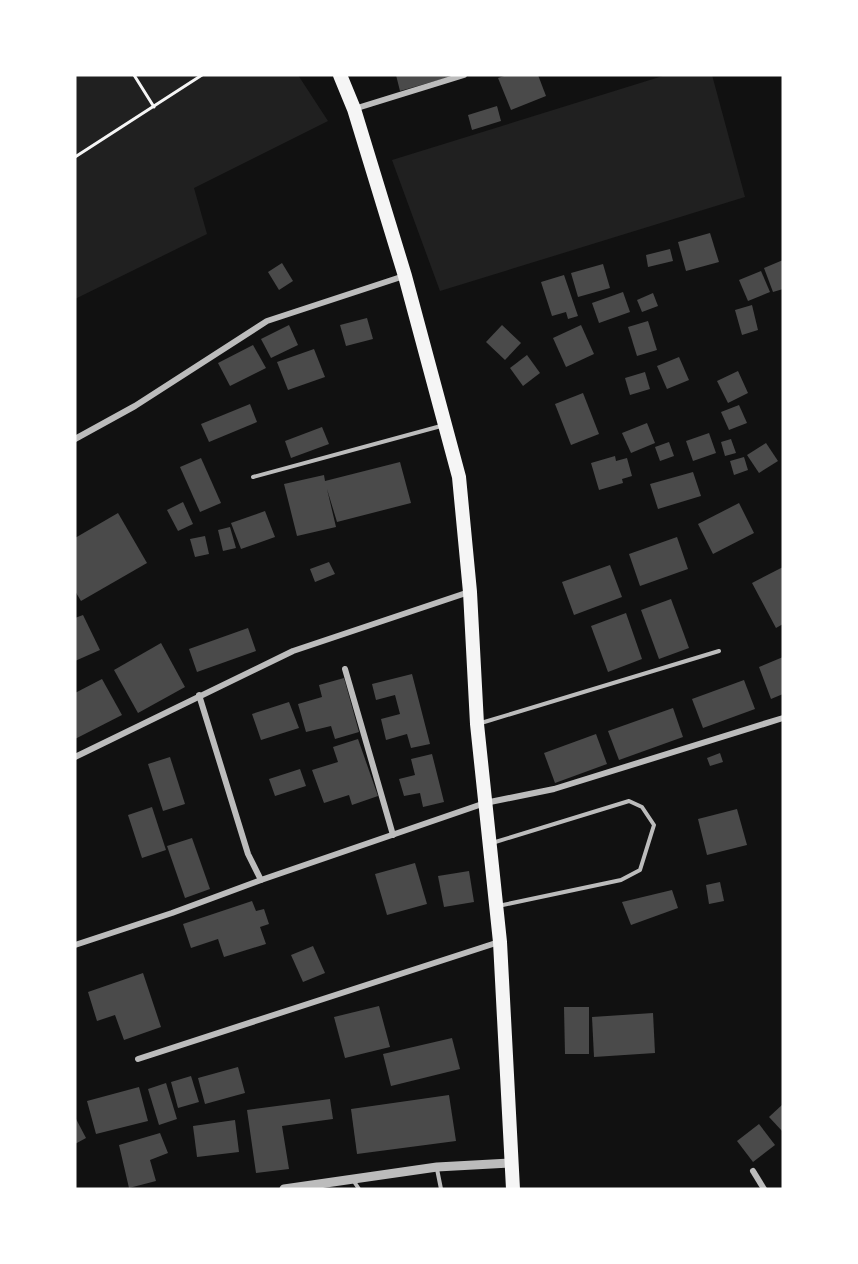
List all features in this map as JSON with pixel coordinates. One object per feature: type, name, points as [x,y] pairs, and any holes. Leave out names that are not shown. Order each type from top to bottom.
[{"type":"highway","points":[[340,75],[354,109],[405,276],[459,477],[470,592],[477,724],[500,942],[513,1189]]},
{"type":"street","points":[[354,109],[464,75]]},
{"type":"street","points":[[75,439],[135,406],[267,321],[405,276]]},
{"type":"street","points":[[75,757],[293,651],[470,592]]},
{"type":"street","points":[[345,669],[393,835]]},
{"type":"street","points":[[199,695],[248,854],[261,880]]},
{"type":"street","points":[[75,945],[485,803],[554,789],[783,718]]},
{"type":"street","points":[[138,1059],[500,942]]},
{"type":"street","points":[[284,1189],[437,1167],[510,1163]]},
{"type":"street","points":[[753,1171],[764,1189]]},
{"type":"lane","points":[[253,477],[445,425]]},
{"type":"lane","points":[[477,724],[719,651]]},
{"type":"lane","points":[[490,844],[629,801],[642,807],[654,825],[640,870],[621,880],[495,907]]},
{"type":"lane","points":[[437,1167],[441,1189]]},
{"type":"lane","points":[[351,1178],[359,1189]]},
{"type":"path","points":[[134,75],[154,106]]},
{"type":"path","points":[[75,157],[202,75]]},
{"type":"shaded area","points":[[75,75],[298,75],[328,121],[194,188],[207,234],[75,299]]},
{"type":"shaded area","points":[[666,75],[712,75],[745,197],[440,291],[392,160]]},
{"type":"building","points":[[396,75],[453,75],[453,76],[400,91]]},
{"type":"building","points":[[507,75],[538,75],[546,96],[511,110],[498,78]]},
{"type":"building","points":[[497,106],[501,121],[472,130],[468,115]]},
{"type":"building","points":[[710,233],[719,262],[686,271],[678,242]]},
{"type":"building","points":[[670,249],[673,261],[648,267],[646,255]]},
{"type":"building","points":[[783,260],[783,289],[773,292],[764,268]]},
{"type":"building","points":[[282,263],[293,281],[279,290],[268,272]]},
{"type":"building","points":[[603,264],[610,288],[578,297],[571,273]]},
{"type":"building","points":[[761,271],[770,292],[748,301],[739,280]]},
{"type":"building","points":[[564,275],[578,316],[568,319],[566,312],[552,316],[541,282]]},
{"type":"building","points":[[623,292],[630,312],[599,323],[592,303]]},
{"type":"building","points":[[653,293],[658,306],[642,312],[637,300]]},
{"type":"building","points":[[752,305],[758,330],[742,335],[735,310]]},
{"type":"building","points":[[367,318],[373,339],[346,346],[340,325]]},
{"type":"building","points":[[648,321],[657,350],[637,356],[628,327]]},
{"type":"building","points":[[289,325],[298,345],[271,358],[261,339]]},
{"type":"building","points":[[502,325],[521,343],[505,360],[486,342]]},
{"type":"building","points":[[581,325],[594,354],[566,367],[553,338]]},
{"type":"building","points":[[253,345],[266,368],[230,386],[218,363]]},
{"type":"building","points":[[314,349],[325,377],[288,390],[277,362]]},
{"type":"building","points":[[527,355],[540,373],[523,386],[510,368]]},
{"type":"building","points":[[679,357],[689,380],[667,389],[657,366]]},
{"type":"building","points":[[738,371],[748,393],[728,403],[717,381]]},
{"type":"building","points":[[645,372],[650,389],[630,395],[625,378]]},
{"type":"building","points":[[583,393],[599,434],[571,445],[555,404]]},
{"type":"building","points":[[250,404],[257,422],[209,442],[201,424]]},
{"type":"building","points":[[739,405],[747,423],[729,430],[721,412]]},
{"type":"building","points":[[647,423],[655,443],[631,453],[622,433]]},
{"type":"building","points":[[322,427],[329,444],[291,458],[285,441]]},
{"type":"building","points":[[709,433],[716,453],[693,461],[686,441]]},
{"type":"building","points":[[731,439],[736,453],[725,456],[721,442]]},
{"type":"building","points":[[669,442],[674,456],[660,461],[655,447]]},
{"type":"building","points":[[766,443],[778,461],[759,473],[747,455]]},
{"type":"building","points":[[615,456],[616,461],[627,458],[632,476],[622,479],[623,483],[599,490],[591,463]]},
{"type":"building","points":[[744,457],[748,470],[734,475],[730,461]]},
{"type":"building","points":[[201,458],[221,503],[200,512],[180,467]]},
{"type":"building","points":[[400,462],[411,503],[337,522],[327,489],[336,527],[297,536],[284,484],[324,475],[325,481]]},
{"type":"building","points":[[693,472],[701,496],[658,509],[650,484]]},
{"type":"building","points":[[183,502],[193,524],[178,531],[167,510]]},
{"type":"building","points":[[739,503],[754,533],[713,554],[698,524]]},
{"type":"building","points":[[265,511],[275,537],[241,549],[231,523]]},
{"type":"building","points":[[118,513],[147,563],[81,601],[75,591],[75,538]]},
{"type":"building","points":[[230,527],[236,548],[223,551],[218,530]]},
{"type":"building","points":[[205,536],[209,554],[195,557],[190,539]]},
{"type":"building","points":[[677,537],[688,569],[640,586],[629,554]]},
{"type":"building","points":[[329,562],[335,574],[315,582],[310,569]]},
{"type":"building","points":[[610,565],[622,597],[574,615],[562,582]]},
{"type":"building","points":[[783,567],[783,624],[776,628],[752,583]]},
{"type":"building","points":[[671,599],[689,648],[659,659],[641,610]]},
{"type":"building","points":[[626,613],[642,659],[608,672],[591,626]]},
{"type":"building","points":[[83,615],[100,650],[75,661],[75,618]]},
{"type":"building","points":[[248,628],[256,651],[197,672],[189,649]]},
{"type":"building","points":[[161,643],[185,687],[138,713],[114,670]]},
{"type":"building","points":[[783,657],[783,694],[771,699],[759,667]]},
{"type":"building","points":[[412,674],[430,744],[411,748],[407,734],[386,740],[381,719],[400,714],[395,695],[376,700],[372,684]]},
{"type":"building","points":[[344,678],[359,732],[335,739],[331,726],[306,732],[298,704],[322,697],[319,685]]},
{"type":"building","points":[[102,679],[122,715],[75,739],[75,693]]},
{"type":"building","points":[[744,680],[755,709],[703,728],[692,699]]},
{"type":"building","points":[[289,702],[299,728],[261,740],[252,714]]},
{"type":"building","points":[[673,708],[683,737],[619,760],[608,731]]},
{"type":"building","points":[[596,734],[607,764],[555,783],[544,753]]},
{"type":"building","points":[[358,739],[378,796],[352,805],[349,795],[324,803],[312,770],[338,762],[333,747]]},
{"type":"building","points":[[720,753],[723,762],[710,766],[707,758]]},
{"type":"building","points":[[432,754],[444,802],[423,807],[420,793],[404,796],[399,779],[415,775],[411,759]]},
{"type":"building","points":[[170,757],[185,804],[163,811],[148,764]]},
{"type":"building","points":[[300,769],[306,786],[275,796],[269,779]]},
{"type":"building","points":[[152,807],[166,850],[142,858],[128,815]]},
{"type":"building","points":[[737,809],[747,845],[707,855],[698,819]]},
{"type":"building","points":[[192,838],[210,889],[185,898],[167,846]]},
{"type":"building","points":[[415,863],[427,904],[387,915],[375,874]]},
{"type":"building","points":[[469,871],[474,902],[444,907],[438,876]]},
{"type":"building","points":[[720,882],[724,901],[709,904],[706,885]]},
{"type":"building","points":[[672,890],[678,908],[631,925],[622,902]]},
{"type":"building","points":[[252,901],[256,911],[264,909],[269,924],[260,927],[266,944],[224,957],[218,939],[191,948],[183,924]]},
{"type":"building","points":[[313,946],[325,973],[303,982],[291,955]]},
{"type":"building","points":[[143,973],[161,1027],[124,1040],[115,1015],[97,1021],[88,992]]},
{"type":"building","points":[[379,1006],[390,1047],[345,1058],[334,1017]]},
{"type":"building","points":[[564,1007],[589,1007],[589,1054],[565,1054]]},
{"type":"building","points":[[653,1013],[655,1053],[594,1057],[592,1017]]},
{"type":"building","points":[[452,1038],[460,1069],[391,1086],[383,1054]]},
{"type":"building","points":[[238,1067],[245,1093],[205,1104],[198,1078]]},
{"type":"building","points":[[191,1076],[199,1102],[178,1108],[171,1082]]},
{"type":"building","points":[[166,1083],[177,1119],[159,1125],[148,1089]]},
{"type":"building","points":[[139,1087],[148,1121],[96,1134],[87,1101]]},
{"type":"building","points":[[449,1095],[456,1141],[357,1154],[351,1109]]},
{"type":"building","points":[[330,1099],[333,1119],[282,1126],[289,1169],[256,1173],[247,1110]]},
{"type":"building","points":[[783,1104],[783,1132],[769,1117]]},
{"type":"building","points":[[75,1117],[86,1138],[75,1144]]},
{"type":"building","points":[[235,1120],[239,1152],[197,1157],[193,1126]]},
{"type":"building","points":[[759,1124],[775,1145],[753,1162],[737,1141]]},
{"type":"building","points":[[160,1133],[168,1153],[150,1160],[156,1181],[129,1188],[119,1145]]}]
